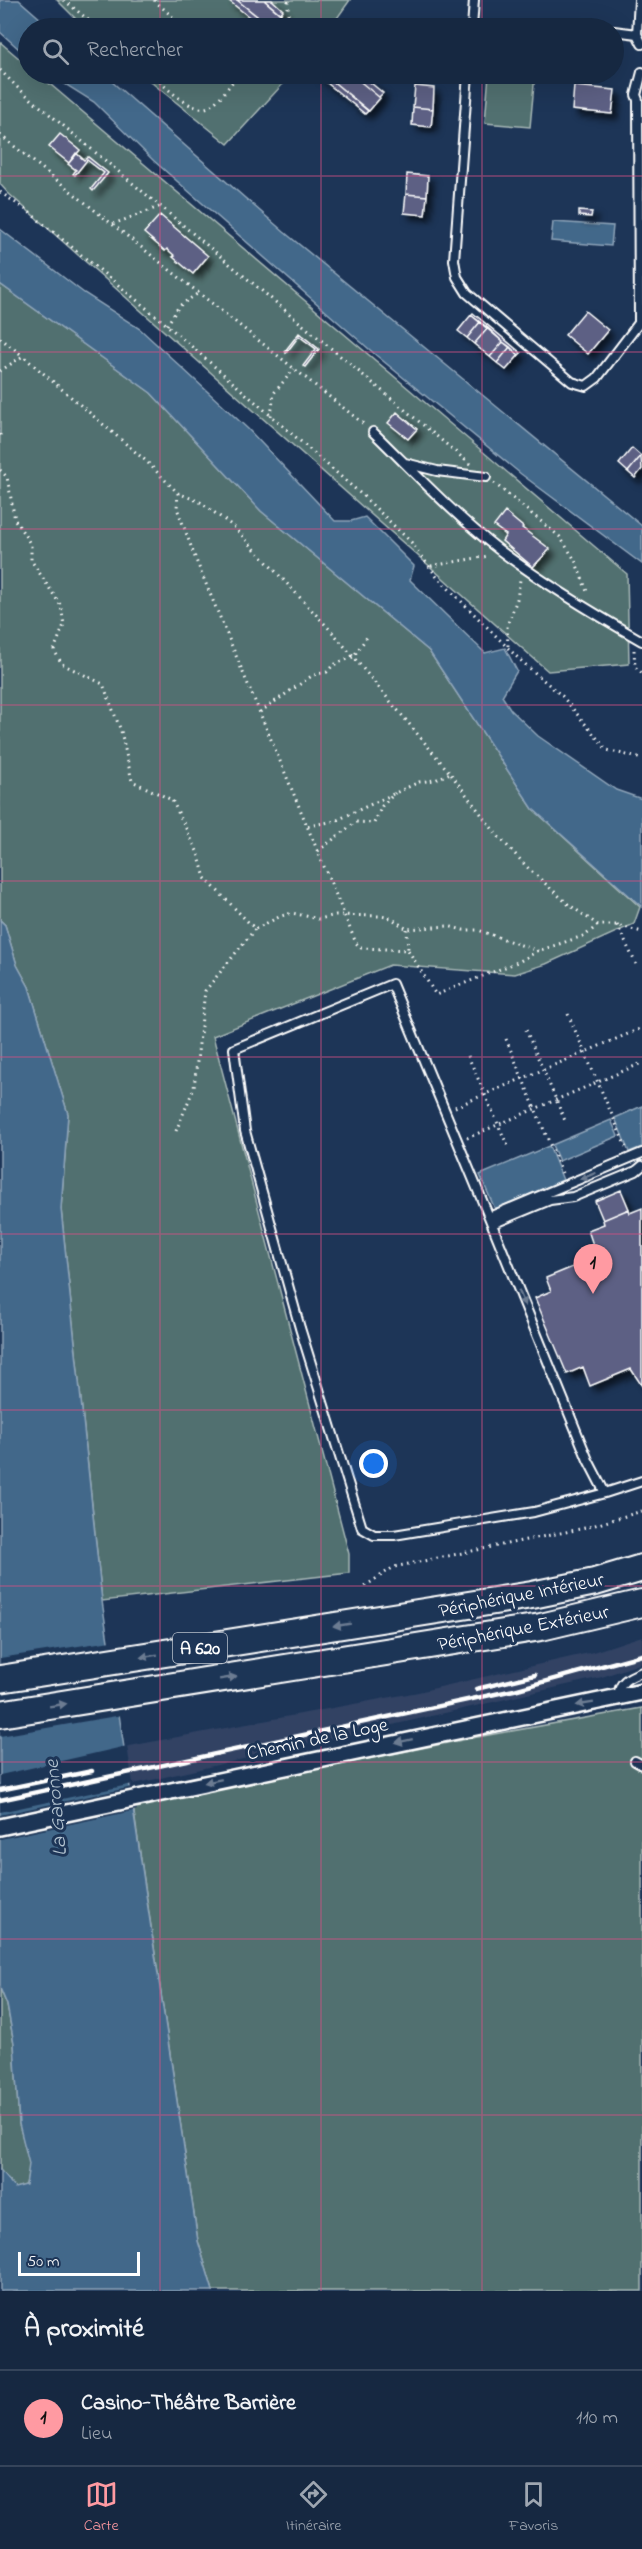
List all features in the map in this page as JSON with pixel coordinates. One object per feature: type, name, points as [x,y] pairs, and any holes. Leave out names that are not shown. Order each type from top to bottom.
[{"type":"highway","name":"Périphérique Intérieur","points":[[0,1679],[532,1595],[594,1582],[642,1568]]},
{"type":"highway","name":"Périphérique Extérieur","points":[[0,1714],[541,1627],[642,1603]]},
{"type":"street","name":"Chemin de la Loge","points":[[0,1827],[642,1692]]},
{"type":"lane","points":[[473,18],[474,0]]},
{"type":"lane","points":[[639,0],[637,33],[642,44]]},
{"type":"lane","points":[[624,32],[637,33]]},
{"type":"lane","points":[[467,84],[454,260],[457,277],[467,293],[572,382],[586,386],[597,378],[639,323],[636,95],[642,72]]},
{"type":"lane","points":[[374,432],[451,508],[498,549],[594,613],[642,641]]},
{"type":"lane","points":[[405,463],[437,471],[486,477]]},
{"type":"lane","points":[[605,1492],[588,1460],[392,984],[234,1049],[245,1131],[300,1328],[362,1528],[375,1535],[394,1535],[534,1512],[605,1492],[642,1481]]},
{"type":"lane","points":[[490,1220],[567,1184],[642,1153]]},
{"type":"lane","points":[[490,1220],[550,1200],[573,1197],[636,1171],[642,1166]]},
{"type":"lane","points":[[620,1698],[618,1690],[621,1683],[642,1672]]},
{"type":"path","points":[[64,0],[86,18]]},
{"type":"path","points":[[153,0],[174,18]]},
{"type":"path","points":[[285,18],[288,14],[288,0]]},
{"type":"path","points":[[0,70],[18,88],[160,207],[560,537],[576,560],[594,613]]},
{"type":"path","points":[[163,84],[192,106],[201,108],[207,108],[217,100],[231,84]]},
{"type":"path","points":[[0,135],[374,432]]},
{"type":"path","points":[[0,192],[29,212],[167,325],[362,495],[411,542],[437,577],[562,696],[607,750],[642,759]]},
{"type":"path","points":[[113,224],[160,207]]},
{"type":"path","points":[[167,325],[178,306],[200,292]]},
{"type":"path","points":[[0,338],[146,460],[178,493],[200,501],[234,527],[280,574],[352,657],[450,773],[497,836],[568,904],[598,925],[617,925],[642,932]]},
{"type":"path","points":[[0,371],[23,356]]},
{"type":"path","points":[[271,416],[274,393],[294,369]]},
{"type":"path","points":[[0,470],[7,477],[15,520],[32,546],[31,560],[62,606],[64,625],[54,650],[62,664],[103,684],[120,731],[132,781],[172,800],[198,853],[205,878],[255,929]]},
{"type":"path","points":[[178,493],[177,508],[181,519],[356,943],[361,948],[408,950]]},
{"type":"path","points":[[431,566],[489,556],[498,549]]},
{"type":"path","points":[[508,647],[507,626],[517,599],[523,566]]},
{"type":"path","points":[[634,636],[635,667],[642,673]]},
{"type":"path","points":[[260,712],[312,675],[327,672],[333,665],[352,657],[367,637]]},
{"type":"path","points":[[308,826],[335,821],[396,792],[450,773]]},
{"type":"path","points":[[318,851],[356,822],[374,823],[382,806],[396,792]]},
{"type":"path","points":[[176,1131],[194,1088],[205,991],[255,929],[281,916],[292,913],[319,919],[345,915],[381,916],[391,918],[407,929],[448,926],[463,930],[478,930],[538,951]]},
{"type":"path","points":[[407,929],[408,950],[436,995],[520,961],[538,951],[586,935],[598,925]]},
{"type":"path","points":[[617,925],[636,964]]},
{"type":"path","points":[[568,1014],[630,1158]]},
{"type":"path","points":[[445,1111],[642,1028]]},
{"type":"path","points":[[526,1030],[566,1123]]},
{"type":"path","points":[[506,1039],[567,1184]]},
{"type":"path","points":[[468,1056],[509,1149]]},
{"type":"path","points":[[456,1138],[466,1138],[642,1063]]},
{"type":"path","points":[[365,1586],[394,1567],[585,1528],[642,1510]]},
{"type":"shaded area","points":[[642,1636],[642,1663],[602,1677],[130,1785],[0,1812],[0,1775],[124,1747],[418,1692],[593,1652]]},
{"type":"green space","points":[[57,0],[350,0],[337,18],[75,18]]},
{"type":"green space","points":[[0,42],[18,57],[18,84],[50,84],[627,574],[629,664],[548,671],[0,184]]},
{"type":"green space","points":[[153,84],[283,84],[228,144]]},
{"type":"green space","points":[[488,84],[534,84],[530,127],[485,123]]},
{"type":"green space","points":[[0,284],[151,393],[261,511],[429,651],[533,809],[640,907],[634,924],[546,964],[515,974],[390,965],[213,1036],[349,1554],[349,1573],[102,1601],[61,1209],[68,1114],[29,987],[17,965],[5,925],[0,920]]},
{"type":"green space","points":[[642,1708],[642,2291],[213,2291],[198,2241],[133,1806],[472,1738]]},
{"type":"green space","points":[[0,1988],[7,2005],[14,2043],[19,2124],[30,2164],[26,2185],[15,2188],[0,2170]]},
{"type":"water","points":[[0,0],[19,0],[40,18],[18,18],[18,48],[0,32]]},
{"type":"water","points":[[65,84],[114,84],[284,232],[642,526],[642,564],[521,474],[377,356],[154,161],[94,102]]},
{"type":"water","points":[[553,222],[613,226],[611,246],[551,241]]},
{"type":"water","points":[[0,229],[84,293],[140,329],[248,429],[335,521],[351,521],[365,517],[414,566],[410,580],[485,653],[505,648],[517,671],[502,696],[511,710],[538,736],[616,790],[642,799],[642,907],[533,809],[429,651],[261,511],[151,393],[0,284]]},
{"type":"water","name":"La Garonne","points":[[0,920],[5,925],[17,965],[29,987],[68,1114],[61,1209],[102,1601],[198,2241],[213,2291],[0,2291],[0,2170],[15,2188],[26,2185],[29,2164],[19,2124],[14,2043],[7,2005],[0,1988]]},
{"type":"water","points":[[642,1106],[642,1147],[629,1152],[615,1118]]},
{"type":"water","points":[[611,1120],[618,1136],[559,1161],[552,1145]]},
{"type":"water","points":[[549,1146],[563,1180],[495,1209],[480,1175]]},
{"type":"pier","points":[[111,1641],[122,1715],[0,1736],[0,1658]]},
{"type":"pier","points":[[127,1746],[133,1784],[0,1812],[0,1775]]},
{"type":"pier","points":[[133,1787],[137,1810],[0,1839],[0,1815]]},
{"type":"building","points":[[228,0],[237,0],[259,18],[250,18]]},
{"type":"building","points":[[237,0],[264,0],[281,14],[278,18],[260,18]]},
{"type":"building","points":[[264,0],[272,0],[283,10],[280,14]]},
{"type":"building","points":[[328,84],[336,84],[368,111],[365,114]]},
{"type":"building","points":[[336,84],[363,84],[380,98],[369,111]]},
{"type":"building","points":[[363,84],[372,84],[383,93],[379,97]]},
{"type":"building","points":[[415,86],[434,88],[433,109],[413,107]]},
{"type":"building","points":[[574,86],[615,90],[612,114],[572,110]]},
{"type":"building","points":[[413,107],[433,109],[431,127],[412,125]]},
{"type":"building","points":[[60,134],[80,150],[69,163],[49,147]]},
{"type":"building","points":[[76,153],[84,160],[88,157],[108,173],[93,191],[91,189],[104,173],[87,160],[75,175],[73,174],[76,170],[68,164]]},
{"type":"building","points":[[407,174],[428,176],[427,196],[406,194]]},
{"type":"building","points":[[406,194],[427,196],[425,215],[404,213]]},
{"type":"building","points":[[579,211],[592,212],[591,217],[579,216]]},
{"type":"building","points":[[160,215],[208,256],[193,274],[167,249],[165,251],[144,233]]},
{"type":"building","points":[[585,311],[608,330],[588,354],[565,335]]},
{"type":"building","points":[[473,313],[521,353],[519,355],[503,342],[471,315]]},
{"type":"building","points":[[471,315],[480,322],[467,338],[458,331]]},
{"type":"building","points":[[480,322],[488,328],[474,344],[467,338]]},
{"type":"building","points":[[488,328],[503,342],[490,357],[474,344]]},
{"type":"building","points":[[299,333],[319,349],[305,367],[303,366],[316,349],[299,336],[286,353],[285,351]]},
{"type":"building","points":[[503,342],[510,347],[497,363],[490,357]]},
{"type":"building","points":[[510,347],[519,355],[506,370],[497,363]]},
{"type":"building","points":[[397,412],[417,429],[408,439],[388,423]]},
{"type":"building","points":[[632,448],[641,456],[628,472],[619,464]]},
{"type":"building","points":[[641,456],[642,469],[635,478],[628,472]]},
{"type":"building","points":[[505,512],[550,549],[533,567],[502,541],[506,535],[494,526]]},
{"type":"building","points":[[621,1190],[629,1209],[603,1220],[595,1201]]},
{"type":"building","points":[[642,1208],[642,1386],[631,1369],[590,1386],[583,1367],[567,1374],[535,1298],[551,1291],[546,1278],[597,1257],[588,1230],[604,1224],[603,1220],[629,1209],[630,1213]]},
{"type":"railway","points":[[0,1800],[514,1690],[642,1655]]},
{"type":"railway","points":[[476,1689],[535,1675]]},
{"type":"railway","points":[[0,1790],[92,1771]]},
{"type":"place","name":"Casino-Théâtre Barrière","points":[[593,1294]]}]
